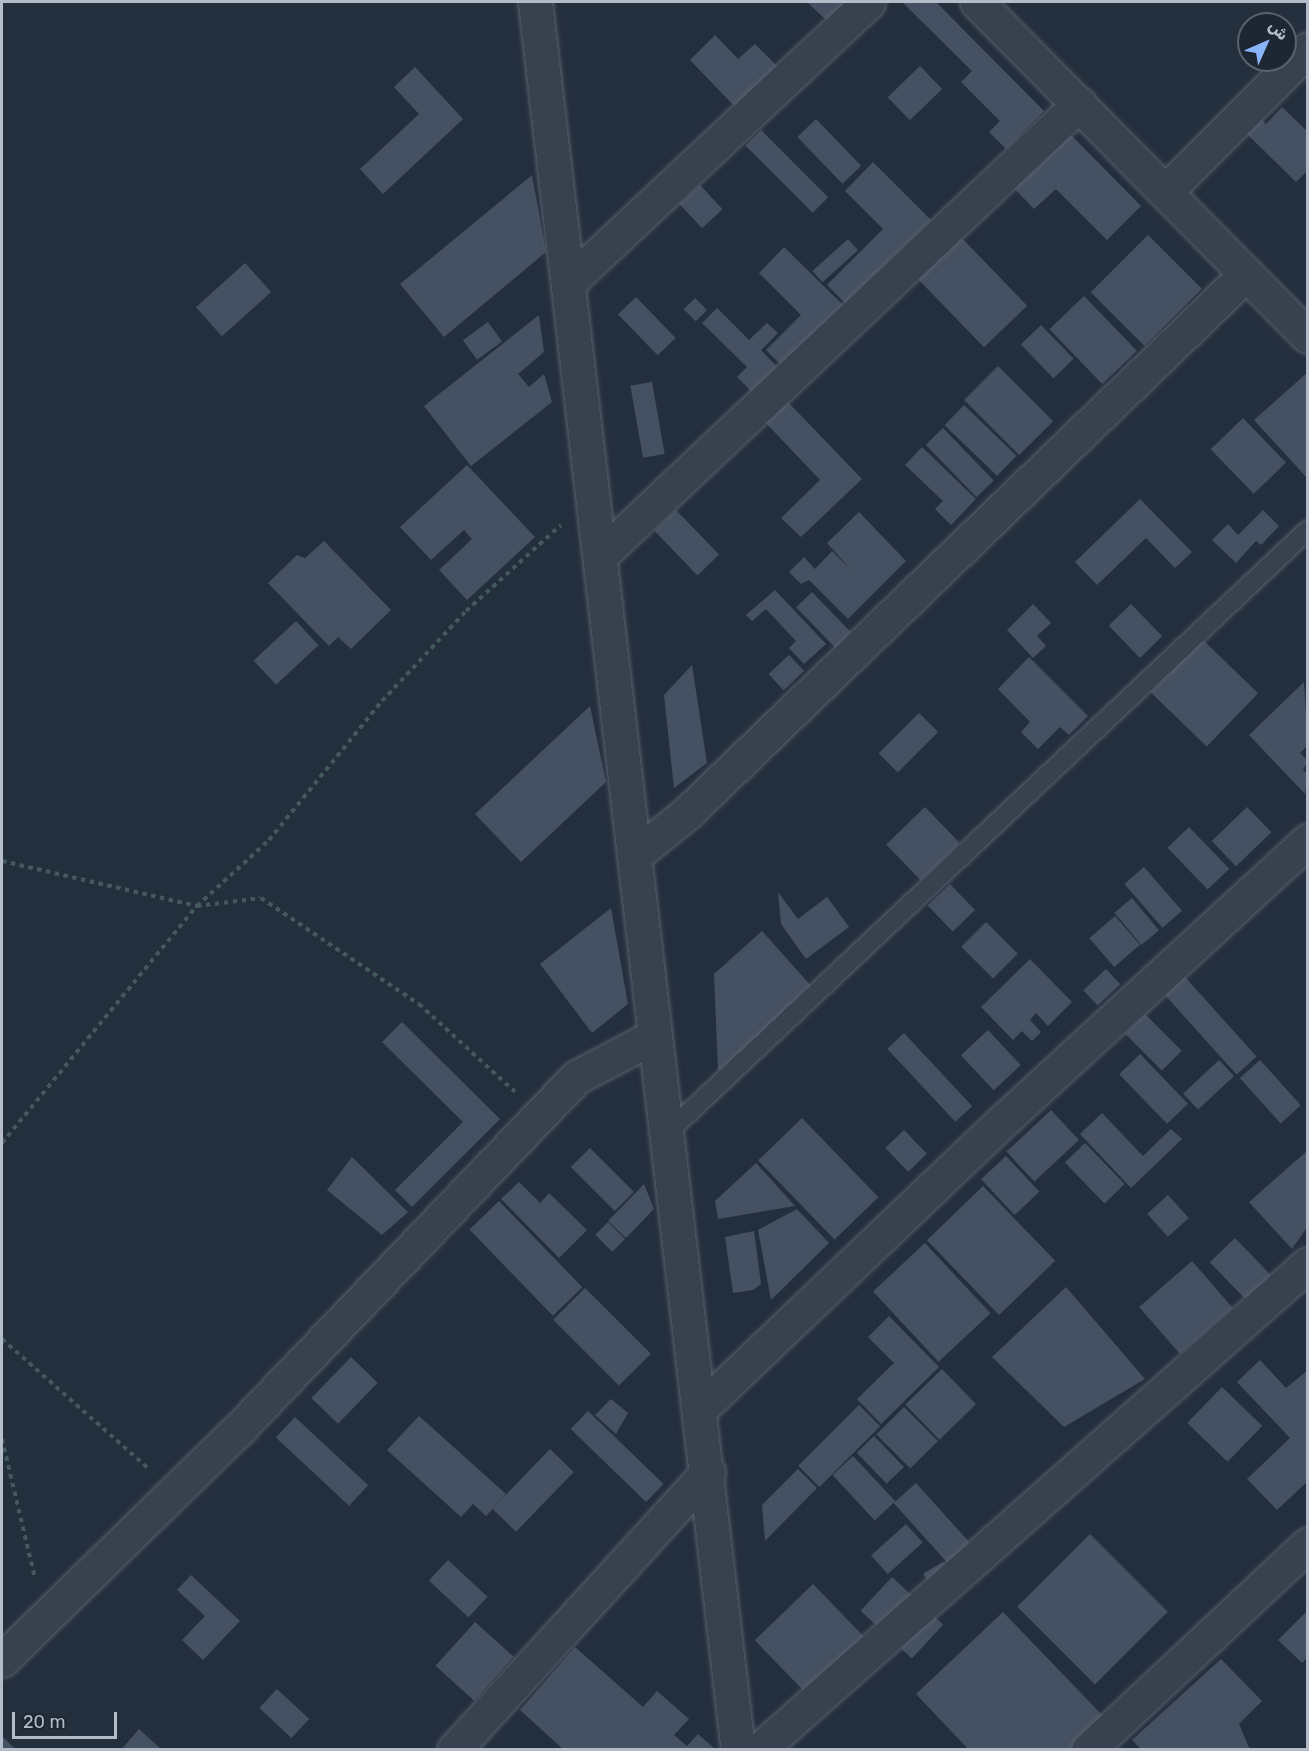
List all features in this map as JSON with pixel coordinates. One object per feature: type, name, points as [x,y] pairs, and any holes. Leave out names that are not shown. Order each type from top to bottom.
[{"type":"street","points":[[535,2],[600,556],[653,1037],[708,1472],[738,1749]]},
{"type":"street","points":[[568,283],[868,2]]},
{"type":"street","points":[[977,2],[1308,336]]},
{"type":"street","points":[[1165,192],[1308,49]]},
{"type":"street","points":[[600,556],[1079,104]]},
{"type":"street","points":[[634,856],[687,813],[1246,274]]},
{"type":"street","points":[[699,1410],[1006,1118],[1308,840]]},
{"type":"street","points":[[2,1660],[174,1491],[576,1077],[653,1037]]},
{"type":"street","points":[[759,1749],[1308,1264]]},
{"type":"street","points":[[454,1749],[708,1472]]},
{"type":"street","points":[[1088,1749],[1308,1544]]},
{"type":"lane","points":[[665,1135],[1308,530]]},
{"type":"path","points":[[2,1143],[197,906],[269,840],[382,701],[466,611],[592,496]]},
{"type":"path","points":[[2,861],[197,906],[261,898],[419,1004],[540,1115]]},
{"type":"path","points":[[2,1340],[174,1491]]},
{"type":"path","points":[[2,1439],[45,1618]]},
{"type":"building","points":[[807,2],[847,2],[827,21]]},
{"type":"building","points":[[902,2],[936,2],[1044,111],[1006,149],[989,132],[1000,121],[961,82],[972,71]]},
{"type":"building","points":[[715,35],[738,59],[755,44],[781,70],[738,110],[690,60]]},
{"type":"building","points":[[920,66],[942,89],[910,120],[888,97]]},
{"type":"building","points":[[415,67],[463,119],[383,194],[360,169],[419,114],[394,87]]},
{"type":"building","points":[[1282,107],[1308,132],[1308,170],[1296,182],[1247,134],[1261,119],[1266,124]]},
{"type":"building","points":[[816,119],[861,166],[842,184],[797,137]]},
{"type":"building","points":[[761,130],[828,197],[813,213],[745,146]]},
{"type":"building","points":[[1066,130],[1141,206],[1107,240],[1056,189],[1034,209],[1011,185]]},
{"type":"building","points":[[873,162],[931,220],[845,303],[827,285],[883,229],[845,191]]},
{"type":"building","points":[[532,175],[546,252],[444,337],[400,284]]},
{"type":"building","points":[[700,185],[723,209],[702,228],[680,204]]},
{"type":"building","points":[[957,233],[1027,306],[984,347],[914,275]]},
{"type":"building","points":[[1148,235],[1202,289],[1144,346],[1091,292]]},
{"type":"building","points":[[848,239],[858,250],[822,282],[812,271]]},
{"type":"building","points":[[784,247],[843,305],[781,365],[766,350],[801,315],[759,273]]},
{"type":"building","points":[[245,263],[271,292],[222,336],[196,307]]},
{"type":"building","points":[[1084,296],[1137,351],[1102,384],[1049,329]]},
{"type":"building","points":[[636,297],[676,338],[658,355],[618,314]]},
{"type":"building","points":[[695,298],[707,310],[696,321],[684,309]]},
{"type":"building","points":[[717,308],[749,340],[767,323],[778,333],[761,350],[778,368],[753,393],[737,377],[747,367],[702,323]]},
{"type":"building","points":[[539,315],[544,352],[518,374],[529,387],[544,374],[552,402],[471,466],[424,406]]},
{"type":"building","points":[[488,322],[502,341],[477,360],[463,340]]},
{"type":"building","points":[[1041,325],[1074,359],[1054,378],[1021,344]]},
{"type":"building","points":[[998,366],[1053,421],[1019,455],[964,400]]},
{"type":"building","points":[[1308,372],[1308,479],[1254,420]]},
{"type":"building","points":[[652,382],[665,454],[643,458],[630,386]]},
{"type":"building","points":[[787,401],[862,479],[801,537],[781,518],[820,480],[765,422]]},
{"type":"building","points":[[964,405],[1017,456],[997,476],[945,425]]},
{"type":"building","points":[[1243,418],[1286,463],[1254,494],[1211,449]]},
{"type":"building","points":[[943,428],[994,481],[976,497],[926,445]]},
{"type":"building","points":[[922,447],[976,499],[951,525],[935,509],[943,501],[905,465]]},
{"type":"building","points":[[467,465],[535,537],[467,600],[439,570],[472,539],[464,530],[431,560],[400,527]]},
{"type":"building","points":[[1140,499],[1192,552],[1175,568],[1146,538],[1097,585],[1075,562]]},
{"type":"building","points":[[676,510],[719,555],[697,575],[654,531]]},
{"type":"building","points":[[1263,510],[1279,526],[1261,545],[1256,541],[1236,563],[1212,540],[1228,524],[1238,535]]},
{"type":"building","points":[[859,512],[906,561],[848,619],[809,580],[801,584],[789,572],[804,557],[815,569],[832,551],[853,572],[827,543]]},
{"type":"building","points":[[324,541],[391,610],[351,649],[338,637],[329,646],[268,583],[297,555],[305,558]]},
{"type":"building","points":[[775,590],[826,644],[804,664],[789,648],[796,641],[766,609],[752,621],[746,615]]},
{"type":"building","points":[[812,592],[852,634],[836,649],[796,607]]},
{"type":"building","points":[[1033,604],[1051,623],[1037,636],[1046,646],[1033,658],[1007,630]]},
{"type":"building","points":[[1131,604],[1162,636],[1140,658],[1109,626]]},
{"type":"building","points":[[296,621],[319,645],[276,685],[254,661]]},
{"type":"building","points":[[1202,639],[1258,693],[1207,746],[1151,692]]},
{"type":"building","points":[[789,655],[804,671],[784,690],[769,674]]},
{"type":"building","points":[[1029,657],[1088,716],[1069,735],[1060,727],[1038,749],[1021,732],[1030,722],[998,689]]},
{"type":"building","points":[[692,665],[707,763],[674,788],[664,695]]},
{"type":"building","points":[[1304,682],[1308,745],[1300,753],[1308,761],[1303,770],[1308,774],[1305,794],[1249,735]]},
{"type":"building","points":[[590,706],[606,782],[521,862],[475,814]]},
{"type":"building","points":[[919,713],[938,732],[898,772],[879,753]]},
{"type":"building","points":[[925,807],[960,843],[921,880],[886,845]]},
{"type":"building","points":[[1247,807],[1271,832],[1236,866],[1212,841]]},
{"type":"building","points":[[1189,827],[1229,869],[1208,890],[1167,848]]},
{"type":"building","points":[[1144,867],[1182,911],[1162,928],[1124,884]]},
{"type":"building","points":[[950,884],[975,910],[953,931],[928,906]]},
{"type":"building","points":[[778,892],[798,919],[827,897],[849,927],[806,959],[781,924]]},
{"type":"building","points":[[1132,898],[1159,930],[1141,945],[1114,913]]},
{"type":"building","points":[[611,908],[628,1004],[592,1033],[540,964]]},
{"type":"building","points":[[1115,916],[1140,945],[1114,967],[1089,938]]},
{"type":"building","points":[[986,922],[1018,954],[993,979],[961,947]]},
{"type":"building","points":[[762,931],[813,988],[718,1071],[714,974]]},
{"type":"building","points":[[1030,959],[1072,1002],[1048,1026],[1036,1013],[1030,1020],[1041,1032],[1032,1041],[1022,1031],[1013,1040],[981,1007]]},
{"type":"building","points":[[1106,969],[1120,984],[1098,1006],[1083,990]]},
{"type":"building","points":[[1185,977],[1257,1057],[1237,1075],[1165,995]]},
{"type":"building","points":[[1145,1014],[1182,1051],[1162,1071],[1125,1034]]},
{"type":"building","points":[[402,1022],[500,1119],[412,1207],[395,1190],[463,1122],[382,1042]]},
{"type":"building","points":[[988,1030],[1021,1065],[994,1090],[961,1055]]},
{"type":"building","points":[[904,1033],[972,1106],[955,1122],[887,1049]]},
{"type":"building","points":[[1140,1054],[1188,1104],[1167,1124],[1119,1074]]},
{"type":"building","points":[[1219,1060],[1234,1076],[1198,1110],[1183,1093]]},
{"type":"building","points":[[1260,1060],[1301,1105],[1281,1123],[1240,1078]]},
{"type":"building","points":[[1051,1110],[1079,1140],[1034,1182],[1006,1152]]},
{"type":"building","points":[[1102,1113],[1143,1156],[1171,1129],[1182,1139],[1131,1188],[1080,1134]]},
{"type":"building","points":[[802,1118],[878,1197],[835,1240],[758,1160]]},
{"type":"building","points":[[904,1130],[927,1154],[908,1172],[885,1148]]},
{"type":"building","points":[[1085,1143],[1125,1184],[1104,1203],[1065,1162]]},
{"type":"building","points":[[590,1148],[634,1192],[615,1211],[571,1167]]},
{"type":"building","points":[[1308,1150],[1308,1226],[1292,1249],[1249,1202]]},
{"type":"building","points":[[1006,1156],[1039,1192],[1015,1215],[981,1179]]},
{"type":"building","points":[[352,1157],[408,1212],[382,1235],[327,1190]]},
{"type":"building","points":[[756,1163],[795,1206],[718,1219],[715,1201]]},
{"type":"building","points":[[519,1182],[540,1203],[549,1193],[587,1230],[559,1258],[501,1199]]},
{"type":"building","points":[[644,1184],[654,1209],[626,1238],[608,1221]]},
{"type":"building","points":[[983,1186],[1055,1261],[999,1315],[927,1240]]},
{"type":"building","points":[[1168,1195],[1189,1218],[1168,1237],[1147,1214]]},
{"type":"building","points":[[499,1201],[582,1287],[553,1316],[470,1229]]},
{"type":"building","points":[[797,1209],[829,1243],[771,1300],[758,1230]]},
{"type":"building","points":[[608,1222],[625,1239],[612,1252],[595,1235]]},
{"type":"building","points":[[754,1231],[761,1284],[753,1290],[733,1293],[725,1237]]},
{"type":"building","points":[[1235,1238],[1275,1280],[1250,1304],[1210,1262]]},
{"type":"building","points":[[925,1243],[990,1313],[939,1362],[873,1291]]},
{"type":"building","points":[[1192,1261],[1233,1308],[1180,1354],[1139,1307]]},
{"type":"building","points":[[1066,1287],[1145,1379],[1064,1427],[992,1357]]},
{"type":"building","points":[[585,1288],[651,1354],[619,1386],[553,1320]]},
{"type":"building","points":[[889,1316],[939,1367],[881,1424],[857,1399],[894,1363],[868,1337]]},
{"type":"building","points":[[351,1357],[378,1383],[338,1424],[311,1398]]},
{"type":"building","points":[[1260,1360],[1286,1388],[1308,1370],[1308,1481],[1277,1510],[1247,1479],[1290,1438],[1237,1382]]},
{"type":"building","points":[[942,1369],[976,1404],[939,1440],[905,1404]]},
{"type":"building","points":[[1222,1387],[1262,1426],[1228,1462],[1187,1423]]},
{"type":"building","points":[[611,1399],[628,1413],[616,1434],[595,1415]]},
{"type":"building","points":[[859,1405],[880,1426],[819,1487],[798,1466]]},
{"type":"building","points":[[904,1407],[938,1441],[910,1469],[876,1435]]},
{"type":"building","points":[[588,1411],[664,1484],[646,1502],[571,1429]]},
{"type":"building","points":[[419,1416],[506,1494],[486,1516],[473,1504],[461,1517],[387,1450]]},
{"type":"building","points":[[295,1417],[368,1485],[349,1506],[276,1437]]},
{"type":"building","points":[[874,1436],[904,1467],[887,1484],[857,1453]]},
{"type":"building","points":[[550,1449],[574,1472],[516,1532],[492,1509]]},
{"type":"building","points":[[853,1456],[895,1501],[875,1520],[833,1475]]},
{"type":"building","points":[[798,1469],[817,1488],[765,1541],[762,1505]]},
{"type":"building","points":[[916,1483],[988,1563],[965,1583],[894,1503]]},
{"type":"building","points":[[906,1524],[923,1543],[888,1574],[871,1555]]},
{"type":"building","points":[[1090,1534],[1168,1612],[1095,1685],[1017,1607]]},
{"type":"building","points":[[448,1560],[487,1597],[468,1617],[429,1580]]},
{"type":"building","points":[[943,1562],[955,1583],[935,1594],[923,1574]]},
{"type":"building","points":[[191,1575],[240,1621],[203,1660],[182,1640],[205,1616],[177,1590]]},
{"type":"building","points":[[892,1577],[943,1625],[912,1658],[861,1611]]},
{"type":"building","points":[[813,1584],[879,1652],[821,1709],[755,1640]]},
{"type":"building","points":[[1308,1610],[1308,1657],[1302,1663],[1278,1640]]},
{"type":"building","points":[[1003,1612],[1104,1717],[1068,1750],[969,1750],[916,1694]]},
{"type":"building","points":[[475,1622],[514,1657],[474,1701],[436,1666]]},
{"type":"building","points":[[575,1647],[643,1707],[657,1691],[689,1719],[674,1735],[687,1746],[698,1734],[716,1750],[564,1750],[520,1710]]},
{"type":"building","points":[[1221,1659],[1262,1701],[1239,1724],[1250,1750],[1142,1750],[1132,1740]]},
{"type":"building","points":[[277,1689],[309,1719],[291,1738],[259,1708]]},
{"type":"building","points":[[139,1729],[162,1750],[121,1750]]},
{"type":"building","points":[[2,1736],[16,1750],[2,1750]]}]
